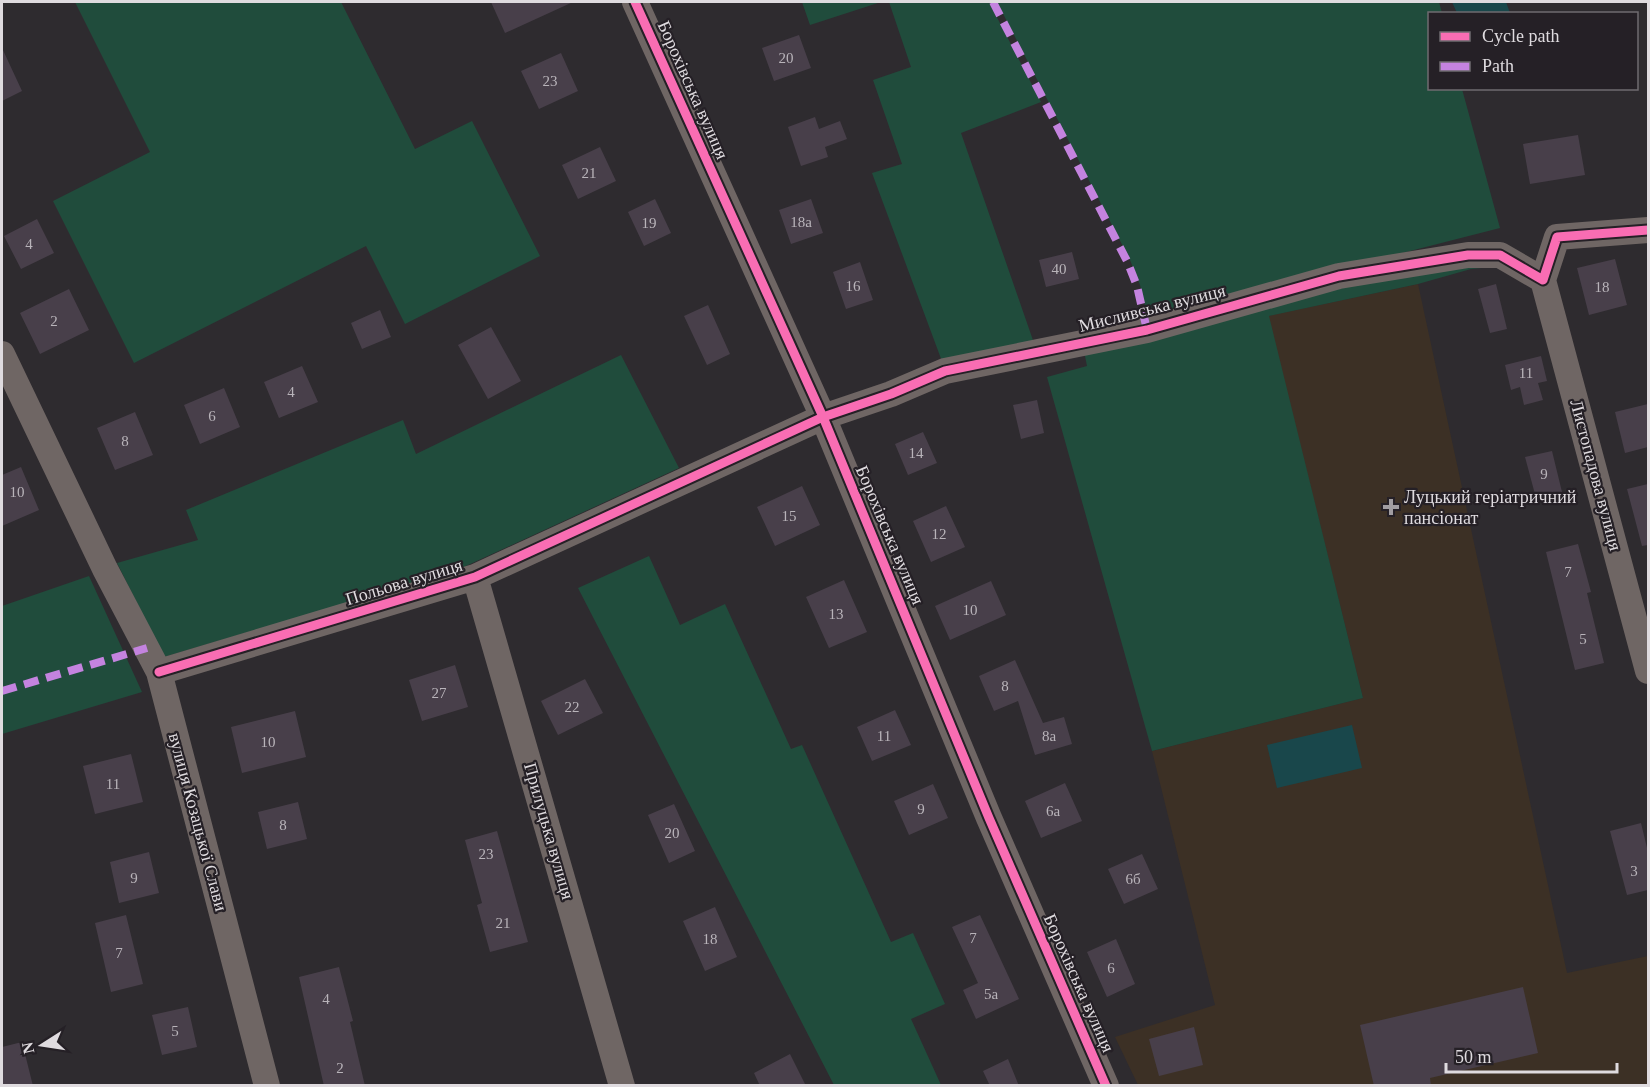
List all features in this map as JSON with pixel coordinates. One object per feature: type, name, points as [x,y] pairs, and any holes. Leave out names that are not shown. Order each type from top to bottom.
[{"type":"street","name":"Борохівська вулиця","points":[[635,2],[823,417],[989,818],[1106,1086]]},
{"type":"street","points":[[1543,280],[1557,237],[1648,230]]},
{"type":"street","name":"Мисливська вулиця","points":[[650,499],[823,417],[891,394],[945,371],[1147,330],[1339,276],[1468,255],[1500,255],[1543,280]]},
{"type":"street","name":"Листопадова вулиця","points":[[1543,280],[1648,671]]},
{"type":"street","name":"вулиця Козацької Слави","points":[[2,354],[105,569],[159,672],[267,1086]]},
{"type":"street","name":"Польова вулиця","points":[[159,672],[475,577],[650,499]]},
{"type":"street","name":"Прилуцька вулиця","points":[[475,577],[622,1086]]},
{"type":"shaded area","name":"Луцький геріатричний пансіонат","points":[[1418,284],[1567,973],[1648,956],[1648,1085],[1138,1085],[1115,1037],[1215,1005],[1152,751],[1363,698],[1268,316]]},
{"type":"green space","points":[[75,2],[341,2],[415,149],[472,121],[540,256],[405,324],[366,246],[134,363],[53,201],[150,152]]},
{"type":"green space","points":[[802,2],[881,2],[810,25]]},
{"type":"green space","points":[[889,2],[989,2],[1041,102],[961,133],[1035,346],[943,364],[872,173],[902,164],[873,80],[911,67]]},
{"type":"green space","points":[[997,2],[1439,2],[1442,12],[1428,12],[1428,90],[1462,90],[1500,228],[1148,318],[1140,285],[1130,260]]},
{"type":"green space","points":[[1469,263],[1493,267],[1471,269],[1418,284],[1269,316],[1363,698],[1152,751],[1047,377],[1087,366],[1084,351],[1290,297]]},
{"type":"green space","points":[[621,355],[679,468],[455,571],[164,657],[117,563],[198,540],[186,510],[403,420],[416,454]]},
{"type":"green space","points":[[649,556],[680,625],[725,604],[791,749],[802,745],[891,942],[913,933],[945,1004],[911,1019],[941,1085],[834,1085],[578,588]]},
{"type":"green space","points":[[89,576],[142,692],[2,734],[2,606]]},
{"type":"water","points":[[1452,2],[1506,2],[1510,12],[1457,12]]},
{"type":"water","points":[[1352,725],[1362,768],[1277,788],[1267,745]]},
{"type":"building","points":[[491,2],[573,2],[505,33]]},
{"type":"building","points":[[799,35],[811,68],[774,81],[762,48]]},
{"type":"building","points":[[2,48],[22,91],[2,101]]},
{"type":"building","points":[[561,53],[578,91],[539,109],[521,71]]},
{"type":"building","points":[[815,117],[819,129],[840,121],[847,139],[825,147],[828,157],[801,166],[788,127]]},
{"type":"building","points":[[1578,135],[1585,175],[1530,184],[1523,144]]},
{"type":"building","points":[[600,147],[616,181],[578,199],[562,165]]},
{"type":"building","points":[[655,199],[671,233],[644,246],[628,212]]},
{"type":"building","points":[[811,199],[823,233],[791,244],[779,210]]},
{"type":"building","points":[[37,219],[54,253],[21,269],[4,236]]},
{"type":"building","points":[[1072,252],[1079,279],[1046,287],[1039,260]]},
{"type":"building","points":[[1615,259],[1627,305],[1589,315],[1577,268]]},
{"type":"building","points":[[860,262],[873,300],[846,309],[833,272]]},
{"type":"building","points":[[1496,284],[1507,329],[1490,333],[1478,289]]},
{"type":"building","points":[[69,289],[89,330],[40,354],[20,313]]},
{"type":"building","points":[[708,305],[730,354],[707,365],[684,316]]},
{"type":"building","points":[[380,310],[391,337],[362,349],[351,323]]},
{"type":"building","points":[[491,327],[521,381],[488,399],[458,345]]},
{"type":"building","points":[[1541,356],[1547,381],[1538,383],[1543,400],[1524,405],[1520,387],[1511,390],[1505,365]]},
{"type":"building","points":[[302,366],[318,402],[279,418],[264,382]]},
{"type":"building","points":[[224,388],[240,427],[200,444],[184,405]]},
{"type":"building","points":[[1037,400],[1044,433],[1021,439],[1013,405]]},
{"type":"building","points":[[1648,404],[1648,447],[1625,453],[1615,412]]},
{"type":"building","points":[[135,412],[153,455],[115,470],[97,428]]},
{"type":"building","points":[[923,432],[937,463],[908,475],[895,444]]},
{"type":"building","points":[[1552,451],[1562,492],[1536,498],[1525,457]]},
{"type":"building","points":[[21,467],[39,510],[2,526],[2,475]]},
{"type":"building","points":[[1648,484],[1648,545],[1642,546],[1627,489]]},
{"type":"building","points":[[802,486],[820,525],[775,546],[757,507]]},
{"type":"building","points":[[946,506],[965,547],[931,562],[913,521]]},
{"type":"building","points":[[1578,544],[1591,592],[1587,593],[1604,663],[1575,670],[1546,552]]},
{"type":"building","points":[[844,580],[867,632],[829,648],[806,597]]},
{"type":"building","points":[[991,581],[1006,615],[950,640],[935,606]]},
{"type":"building","points":[[1015,660],[1043,723],[1064,717],[1072,744],[1035,755],[1018,701],[994,711],[979,676]]},
{"type":"building","points":[[455,665],[468,707],[422,721],[409,680]]},
{"type":"building","points":[[585,679],[603,713],[558,735],[541,701]]},
{"type":"building","points":[[895,710],[911,745],[872,761],[857,727]]},
{"type":"building","points":[[295,711],[306,757],[242,773],[231,727]]},
{"type":"building","points":[[131,754],[143,802],[95,814],[83,766]]},
{"type":"building","points":[[1065,783],[1082,821],[1041,838],[1025,801]]},
{"type":"building","points":[[933,784],[948,818],[909,835],[894,801]]},
{"type":"building","points":[[298,802],[307,839],[267,849],[258,812]]},
{"type":"building","points":[[674,804],[695,851],[669,863],[648,815]]},
{"type":"building","points":[[1641,823],[1648,852],[1648,890],[1627,895],[1610,831]]},
{"type":"building","points":[[497,831],[528,942],[490,952],[477,905],[482,903],[465,840]]},
{"type":"building","points":[[149,852],[159,893],[119,903],[110,862]]},
{"type":"building","points":[[1142,854],[1158,889],[1124,904],[1108,869]]},
{"type":"building","points":[[715,907],[737,957],[705,971],[683,921]]},
{"type":"building","points":[[126,915],[143,984],[111,992],[95,923]]},
{"type":"building","points":[[980,915],[1019,999],[976,1019],[963,990],[978,983],[952,927]]},
{"type":"building","points":[[1116,939],[1135,984],[1107,997],[1087,952]]},
{"type":"building","points":[[339,967],[353,1021],[350,1022],[365,1086],[324,1086],[299,977]]},
{"type":"building","points":[[1523,987],[1538,1053],[1430,1078],[1431,1086],[1374,1086],[1360,1025]]},
{"type":"building","points":[[188,1007],[197,1047],[162,1055],[152,1015]]},
{"type":"building","points":[[1194,1027],[1203,1065],[1159,1076],[1149,1039]]},
{"type":"building","points":[[22,1042],[33,1086],[2,1086],[2,1047]]},
{"type":"building","points":[[790,1054],[806,1086],[760,1086],[754,1073]]},
{"type":"building","points":[[1008,1059],[1019,1086],[990,1086],[983,1071]]},
{"type":"marked path","points":[[993,2],[1127,261],[1137,286],[1147,330]]},
{"type":"marked path","points":[[2,691],[147,648]]},
{"type":"cycle path","points":[[635,2],[823,417],[989,818],[1106,1086]]},
{"type":"cycle path","points":[[159,672],[475,577],[823,417],[891,394],[945,371],[1147,330],[1339,276],[1468,255],[1500,255],[1543,280],[1557,237],[1648,230]]},
{"type":"place","name":"Луцький геріатричний пансіонат","points":[[1391,507]]}]
